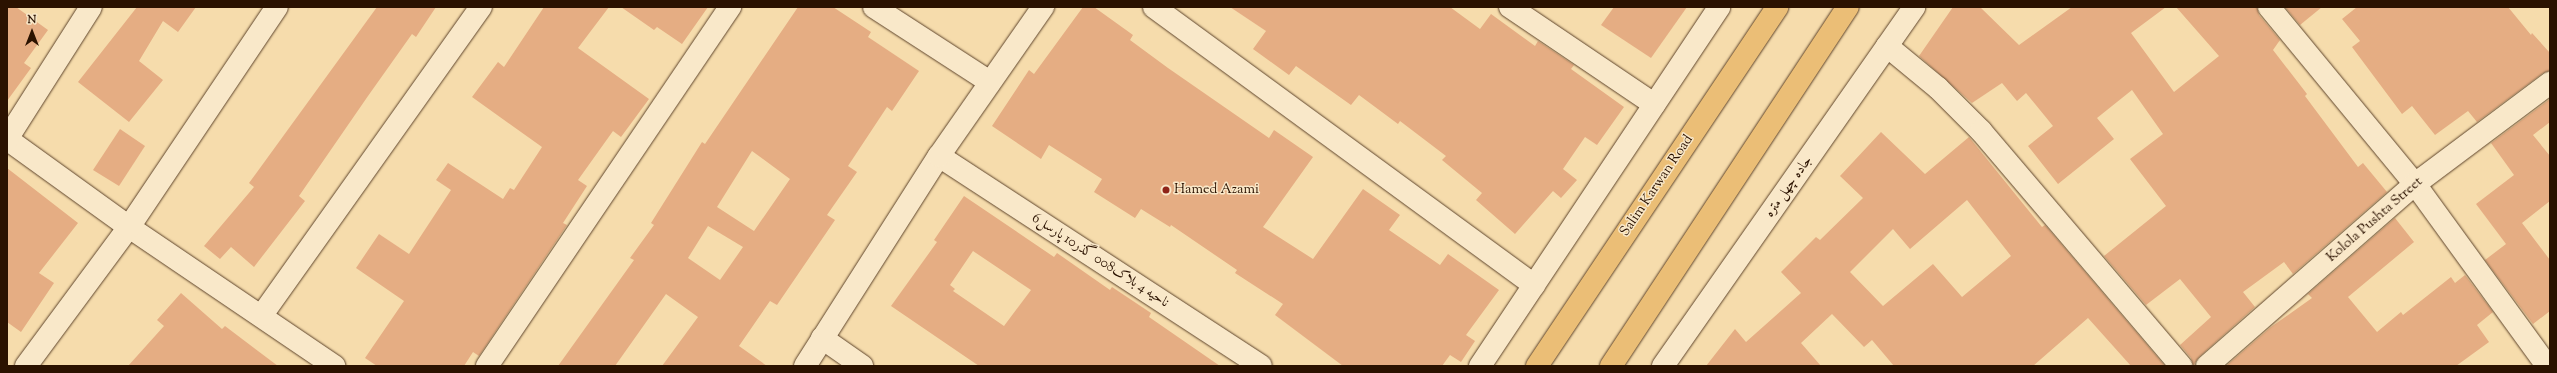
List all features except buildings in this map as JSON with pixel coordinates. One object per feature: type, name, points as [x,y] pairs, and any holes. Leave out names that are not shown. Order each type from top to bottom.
[{"type":"main road","name":"Salim Karwan Road","points":[[1537,366],[1777,7]]},
{"type":"main road","points":[[1611,366],[1848,7]]},
{"type":"street","points":[[91,7],[7,139],[129,227],[334,366]]},
{"type":"street","points":[[26,366],[129,227],[277,7]]},
{"type":"street","points":[[262,316],[481,7]]},
{"type":"street","points":[[487,366],[730,7]]},
{"type":"street","points":[[874,7],[990,82]]},
{"type":"street","points":[[804,366],[939,156],[1043,7]]},
{"type":"street","points":[[1154,7],[1534,285]]},
{"type":"street","points":[[1510,7],[1654,104]]},
{"type":"street","points":[[1480,366],[1719,7]]},
{"type":"street","name":"جاده چهل متره","points":[[1663,366],[1914,7]]},
{"type":"street","points":[[2269,7],[2415,184],[2547,366]]},
{"type":"street","points":[[1887,46],[1938,88],[1981,131],[2181,366]]},
{"type":"street","name":"Kolola Pushta Street","points":[[2207,366],[2415,184],[2550,83]]},
{"type":"street","name":"ناحیه 4 بلاک008 گذر10 پارسل6","points":[[939,156],[1261,366]]},
{"type":"street","points":[[822,338],[862,366]]},
{"type":"place","name":"Hamed Azami","points":[[1166,190]]}]
